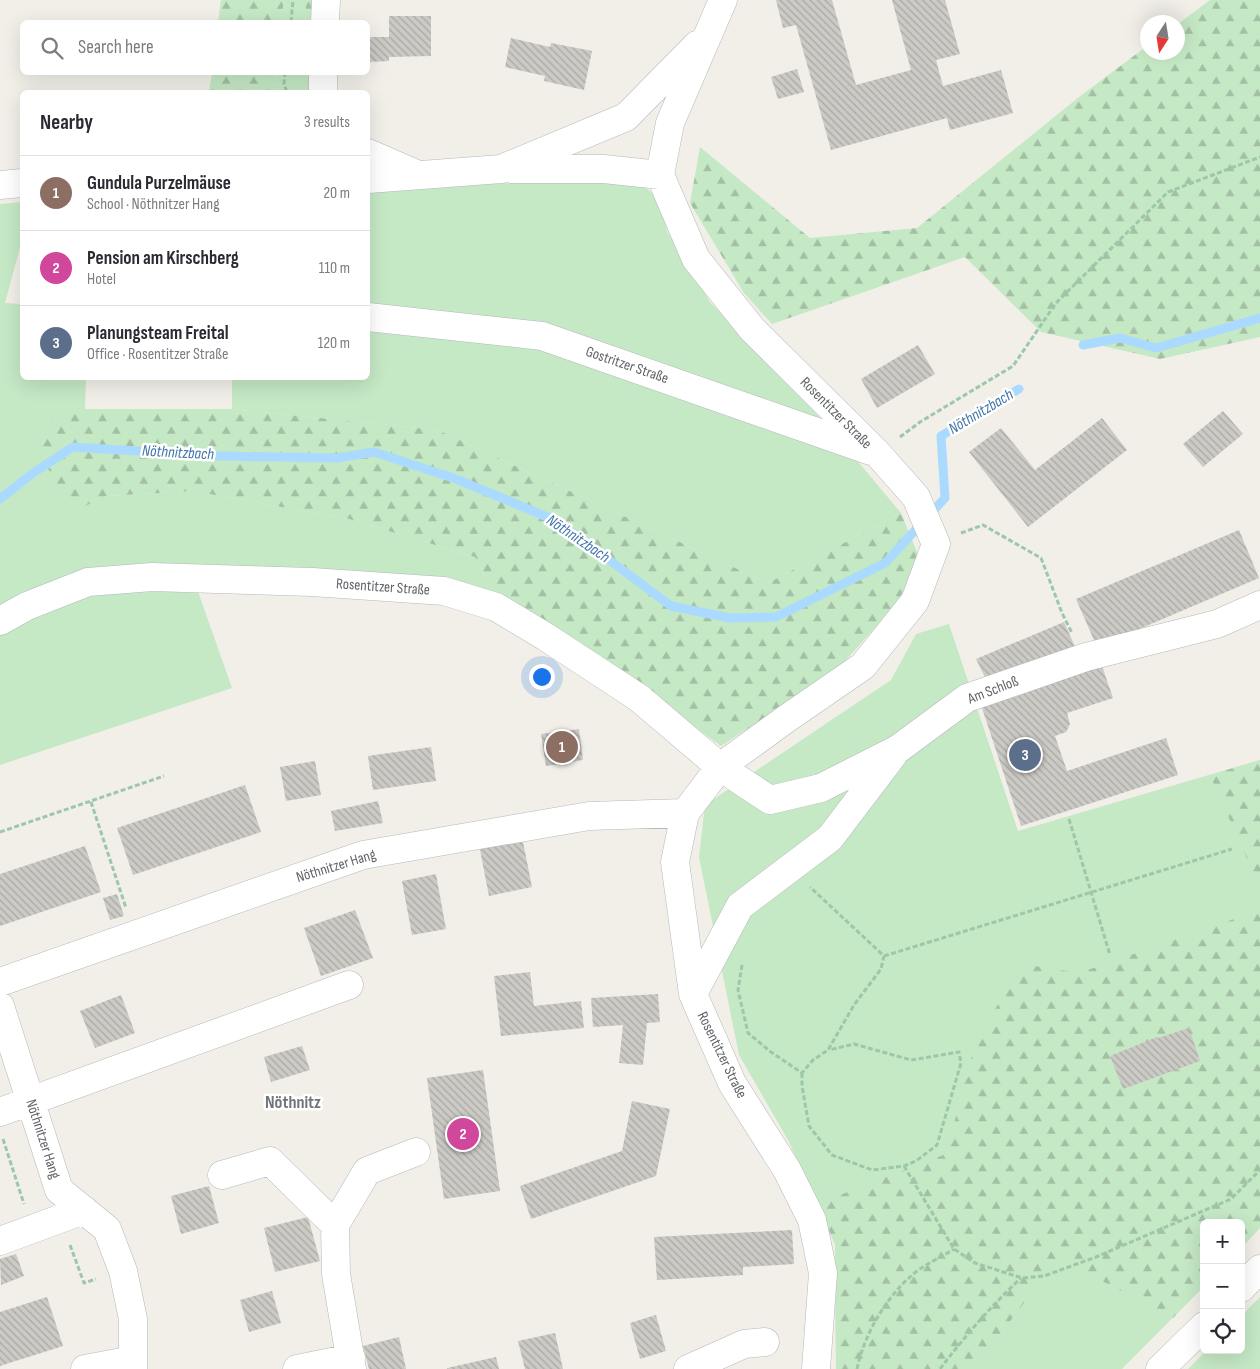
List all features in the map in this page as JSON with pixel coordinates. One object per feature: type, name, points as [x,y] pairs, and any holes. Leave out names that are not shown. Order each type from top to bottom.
[{"type":"street","points":[[325,20],[326,0]]},
{"type":"street","points":[[370,179],[501,169],[604,169],[660,175],[670,122],[723,0]]},
{"type":"street","points":[[501,169],[626,117],[708,33]]},
{"type":"street","points":[[323,75],[323,90]]},
{"type":"street","points":[[370,154],[417,175]]},
{"type":"street","name":"Rosentitzer Straße","points":[[660,175],[696,259],[752,329],[877,454],[916,496],[936,544],[915,601],[863,666],[720,767],[685,813],[675,862],[693,994],[732,1083],[786,1170],[812,1220],[823,1273],[816,1369]]},
{"type":"street","points":[[0,184],[20,183]]},
{"type":"street","name":"Gostritzer Straße","points":[[370,317],[542,336],[669,379],[877,454]]},
{"type":"street","name":"Rosentitzer Straße","points":[[0,621],[27,606],[88,582],[152,577],[312,582],[444,592],[496,607],[546,637],[638,698],[720,767]]},
{"type":"street","name":"Am Schloß","points":[[720,767],[770,800],[821,788],[898,749],[967,698],[1086,657],[1216,624],[1260,605]]},
{"type":"street","points":[[693,994],[740,906],[830,838],[898,749]]},
{"type":"street","name":"Nöthnitzer Hang","points":[[0,982],[363,855],[589,816],[685,813]]},
{"type":"street","points":[[0,1112],[349,984]]},
{"type":"street","name":"Nöthnitzer Hang","points":[[0,1006],[59,1190],[72,1214],[107,1229],[123,1271],[132,1319],[133,1364]]},
{"type":"street","points":[[297,1369],[351,1363],[336,1274],[334,1225],[367,1171],[416,1152]]},
{"type":"street","points":[[222,1175],[270,1162],[334,1225]]},
{"type":"street","points":[[0,1242],[72,1214]]},
{"type":"street","points":[[1245,1284],[1260,1269]]},
{"type":"street","points":[[1160,1369],[1200,1330]]},
{"type":"street","points":[[688,1369],[744,1344],[765,1342]]},
{"type":"street","points":[[85,1369],[133,1364]]},
{"type":"path","points":[[291,20],[293,0]]},
{"type":"path","points":[[285,75],[284,84],[286,90]]},
{"type":"path","points":[[877,454],[920,422],[1012,366],[1056,303],[1168,192],[1260,157]]},
{"type":"path","points":[[983,525],[1042,558],[1062,614]]},
{"type":"path","points":[[0,832],[164,776]]},
{"type":"path","points":[[91,802],[135,935]]},
{"type":"path","points":[[1069,819],[1110,955]]},
{"type":"path","points":[[884,956],[1232,849]]},
{"type":"path","points":[[809,887],[884,956]]},
{"type":"path","points":[[828,1050],[854,1005],[881,969],[884,956]]},
{"type":"path","points":[[742,963],[738,990],[748,1033],[771,1052],[802,1073]]},
{"type":"path","points":[[854,1044],[911,1060],[959,1052],[961,1063],[936,1145],[916,1161],[904,1166],[872,1170],[832,1155],[809,1126],[802,1086],[802,1073],[813,1060],[828,1050],[854,1044]]},
{"type":"path","points":[[0,1131],[33,1230]]},
{"type":"path","points":[[904,1166],[954,1250],[976,1264],[1022,1278],[1044,1276],[1096,1257],[1231,1200],[1260,1170]]},
{"type":"path","points":[[72,1214],[84,1283],[123,1271]]},
{"type":"path","points":[[857,1369],[860,1352],[881,1310],[911,1276],[954,1250]]},
{"type":"path","points":[[940,1369],[963,1339],[997,1301],[1022,1278]]},
{"type":"green space","points":[[221,0],[284,0],[281,20],[218,20]]},
{"type":"green space","points":[[284,0],[306,0],[305,20],[281,20]]},
{"type":"green space","points":[[306,0],[319,0],[318,20],[305,20]]},
{"type":"green space","points":[[1210,0],[1260,0],[1260,337],[1160,359],[1041,332],[965,257],[772,324],[744,293],[690,203],[700,147],[810,238],[917,228],[1079,97],[1140,51],[1140,60],[1185,60],[1185,19]]},
{"type":"green space","points":[[212,75],[276,75],[274,88],[268,90],[209,90]]},
{"type":"green space","points":[[276,75],[315,75],[316,90],[268,90],[274,88]]},
{"type":"green space","points":[[638,181],[661,201],[667,231],[710,302],[830,428],[901,513],[768,583],[438,430],[232,409],[232,380],[370,380],[370,193],[458,184]]},
{"type":"green space","points":[[20,202],[20,247],[5,303],[20,304],[20,380],[86,380],[85,409],[59,409],[71,512],[106,496],[193,491],[349,519],[475,557],[496,596],[147,569],[0,609],[0,204]]},
{"type":"green space","points":[[59,409],[232,409],[438,430],[768,583],[901,513],[919,557],[898,602],[837,670],[721,746],[615,670],[496,596],[475,557],[349,519],[193,491],[106,496],[71,513],[36,445]]},
{"type":"green space","points":[[196,586],[232,688],[0,765],[0,628],[71,597]]},
{"type":"green space","points":[[949,624],[1018,831],[1260,760],[1260,1228],[1245,1244],[1245,1219],[1200,1219],[1200,1290],[1122,1369],[836,1369],[835,1244],[788,1140],[739,1055],[699,857],[705,805],[891,680],[916,634]]},
{"type":"green space","points":[[1260,760],[1260,888],[1210,775]]},
{"type":"green space","points":[[1260,910],[1260,1228],[1245,1244],[1245,1219],[1200,1219],[1200,1290],[1173,1318],[1058,1258],[974,1369],[836,1369],[835,1244],[817,1204],[946,1154],[976,1040],[1023,964],[1079,973]]},
{"type":"green space","points":[[1260,1297],[1260,1369],[1188,1369],[1203,1354],[1245,1354],[1245,1312]]},
{"type":"building","points":[[776,0],[832,0],[856,85],[911,70],[892,0],[945,0],[960,54],[936,60],[943,86],[1001,70],[1013,113],[950,130],[947,118],[831,150],[796,25],[783,28]]},
{"type":"building","points":[[389,16],[431,16],[431,56],[389,57],[389,61],[370,62],[370,37],[389,37]]},
{"type":"building","points":[[511,38],[550,47],[551,43],[592,51],[584,90],[544,81],[545,76],[505,67]]},
{"type":"building","points":[[797,69],[804,92],[778,99],[771,77]]},
{"type":"building","points":[[918,345],[935,374],[877,408],[861,379]]},
{"type":"building","points":[[1223,411],[1243,434],[1203,467],[1183,444]]},
{"type":"building","points":[[1102,418],[1127,450],[1028,527],[969,452],[1001,428],[1035,470]]},
{"type":"building","points":[[1239,530],[1259,578],[1097,647],[1076,599]]},
{"type":"building","points":[[1064,622],[1076,649],[989,685],[976,659]]},
{"type":"building","points":[[1101,663],[1113,698],[1067,713],[1070,724],[1066,732],[1055,736],[1067,771],[1166,738],[1178,775],[1021,826],[980,702]]},
{"type":"building","points":[[579,729],[583,760],[546,766],[541,734]]},
{"type":"building","points":[[431,747],[436,781],[373,790],[368,756]]},
{"type":"building","points":[[315,761],[321,795],[286,801],[280,767]]},
{"type":"building","points":[[245,785],[261,832],[133,875],[117,828]]},
{"type":"building","points":[[378,801],[383,823],[335,831],[331,811]]},
{"type":"building","points":[[522,837],[532,887],[489,896],[479,845]]},
{"type":"building","points":[[85,846],[101,892],[0,926],[0,874]]},
{"type":"building","points":[[436,874],[446,929],[412,935],[402,881]]},
{"type":"building","points":[[117,894],[124,916],[110,920],[103,898]]},
{"type":"building","points":[[355,910],[373,958],[321,976],[304,928]]},
{"type":"building","points":[[530,972],[534,1006],[581,1001],[584,1028],[501,1036],[494,976]]},
{"type":"building","points":[[658,994],[660,1022],[647,1023],[643,1065],[619,1063],[623,1025],[593,1027],[591,998]]},
{"type":"building","points":[[121,995],[135,1033],[95,1048],[80,1011]]},
{"type":"building","points":[[1189,1028],[1200,1061],[1123,1089],[1110,1056],[1157,1037]]},
{"type":"building","points":[[302,1046],[310,1070],[271,1082],[264,1057]]},
{"type":"building","points":[[483,1070],[500,1191],[444,1199],[427,1078]]},
{"type":"building","points":[[632,1101],[670,1109],[656,1176],[531,1219],[520,1186],[622,1151]]},
{"type":"building","points":[[209,1186],[219,1223],[181,1234],[171,1196]]},
{"type":"building","points":[[308,1217],[320,1261],[275,1272],[264,1228]]},
{"type":"building","points":[[792,1230],[794,1264],[743,1267],[743,1275],[657,1280],[654,1237]]},
{"type":"building","points":[[16,1254],[24,1276],[1,1285],[0,1259]]},
{"type":"building","points":[[272,1291],[281,1323],[249,1332],[240,1300]]},
{"type":"building","points":[[47,1297],[63,1346],[0,1366],[0,1312]]},
{"type":"building","points":[[656,1315],[666,1351],[640,1359],[630,1323]]},
{"type":"building","points":[[555,1333],[563,1369],[525,1369],[518,1341]]},
{"type":"building","points":[[399,1337],[406,1369],[369,1369],[363,1346]]},
{"type":"building","points":[[496,1357],[499,1369],[447,1369],[447,1368]]},
{"type":"waterway","name":"Nöthnitzbach","points":[[1083,345],[1120,338],[1156,348],[1260,318]]},
{"type":"waterway","name":"Nöthnitzbach","points":[[0,499],[33,473],[73,447],[218,456],[337,458],[374,452],[456,479],[557,521],[671,606],[730,618],[776,617],[885,563],[945,498],[941,436],[1019,389]]},
{"type":"place","name":"Gundula Purzelmäuse","points":[[562,747]]},
{"type":"place","name":"Planungsteam Freital","points":[[1025,755]]},
{"type":"place","name":"Pension am Kirschberg","points":[[463,1134]]},
{"type":"district","name":"Nöthnitz","points":[[293,1102]]}]
